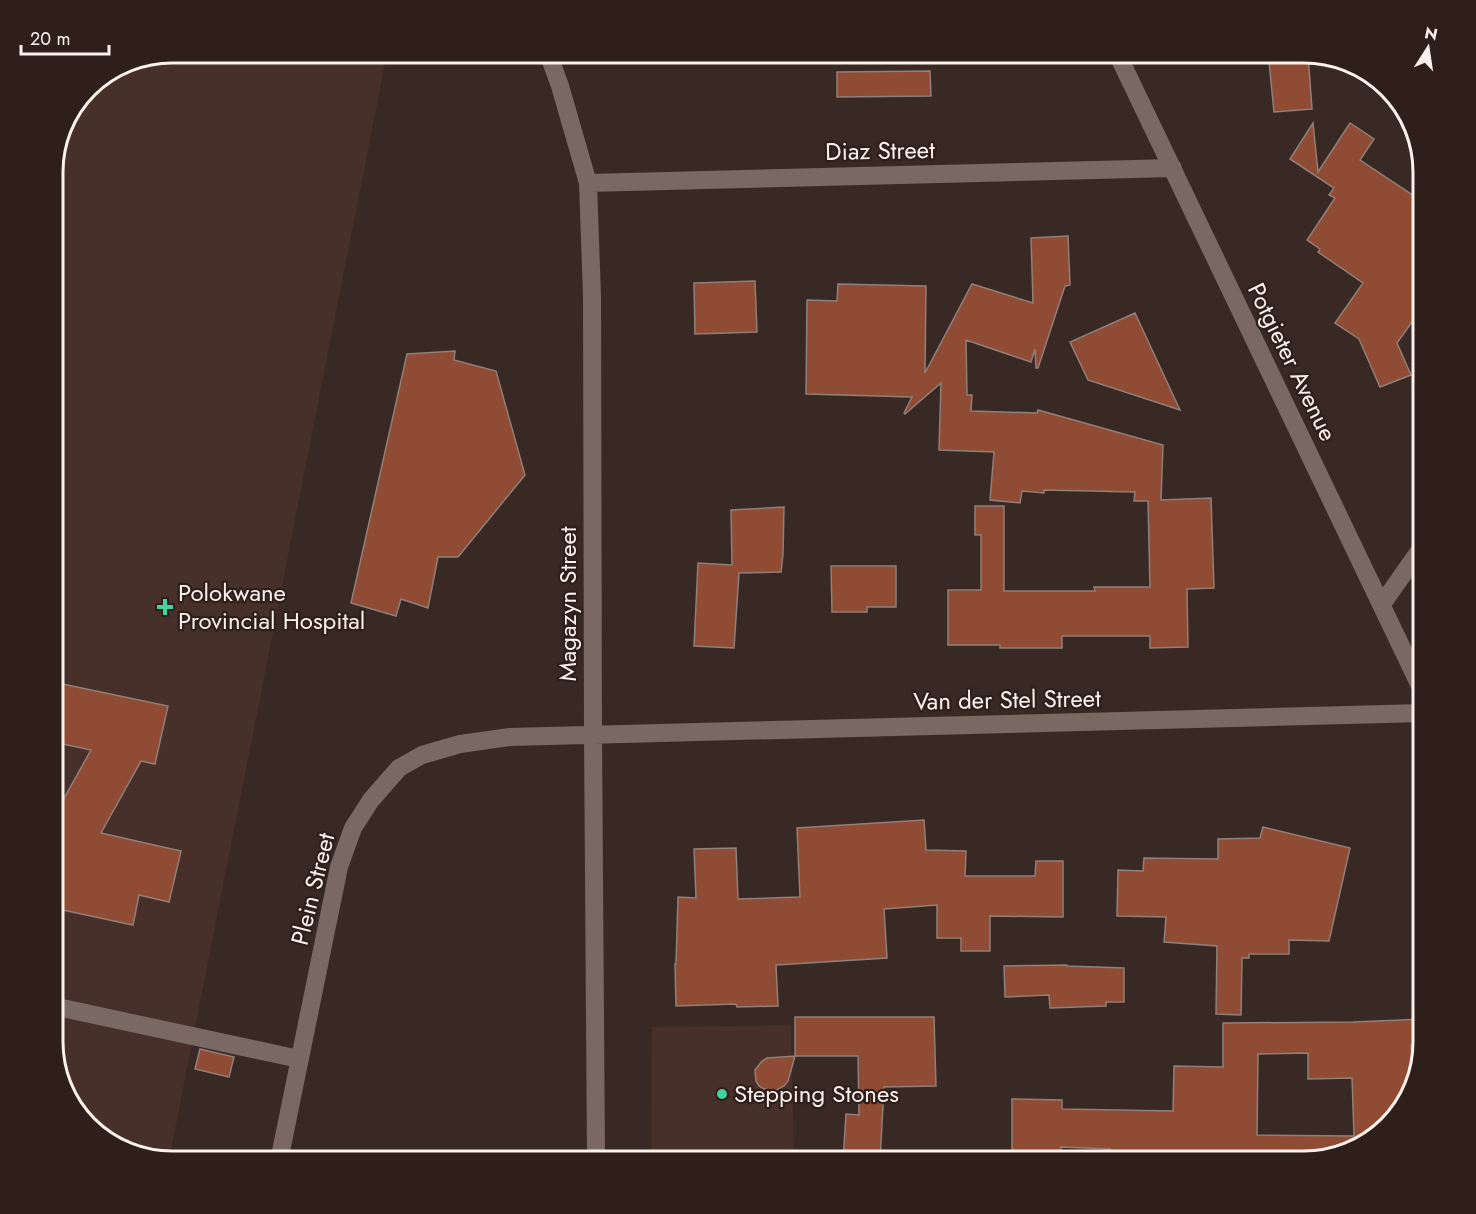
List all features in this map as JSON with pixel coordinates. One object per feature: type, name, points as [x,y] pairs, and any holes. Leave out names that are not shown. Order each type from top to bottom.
[{"type":"street","name":"Magazyn Street","points":[[552,63],[588,183],[592,296],[596,1151]]},
{"type":"street","name":"Potgieter Avenue","points":[[1122,63],[1413,669]]},
{"type":"street","name":"Diaz Street","points":[[588,183],[1173,168]]},
{"type":"street","points":[[1382,604],[1413,561]]},
{"type":"street","name":"Van der Stel Street","points":[[593,734],[1413,713]]},
{"type":"street","name":"Plein Street","points":[[281,1151],[339,867],[353,828],[371,800],[399,768],[422,755],[460,744],[510,737],[593,734]]},
{"type":"street","points":[[63,1008],[299,1059]]},
{"type":"shaded area","name":"Polokwane Provincial Hospital","points":[[165,63],[385,63],[171,1151],[151,1149],[117,1136],[100,1124],[85,1108],[71,1084],[63,1049],[63,165],[67,144],[81,111],[100,90],[130,71],[151,65]]},
{"type":"shaded area","name":"Stepping Stones","points":[[791,1025],[794,1151],[651,1151],[652,1027]]},
{"type":"building","points":[[1269,63],[1309,63],[1312,109],[1274,112]]},
{"type":"building","points":[[930,71],[931,96],[837,97],[837,72]]},
{"type":"building","points":[[1313,123],[1318,172],[1350,123],[1374,139],[1360,160],[1413,195],[1413,320],[1397,343],[1411,375],[1380,387],[1359,339],[1335,323],[1363,283],[1318,252],[1320,249],[1307,240],[1335,198],[1329,195],[1334,188],[1290,159]]},
{"type":"building","points":[[1068,236],[1070,285],[1065,286],[1038,368],[1036,368],[1035,349],[1031,362],[966,340],[967,395],[972,395],[971,411],[1037,413],[1038,410],[1163,445],[1161,500],[1211,498],[1214,588],[1187,589],[1188,647],[1150,648],[1150,636],[1062,636],[1062,648],[948,645],[948,590],[981,590],[981,535],[975,535],[975,506],[1004,506],[1004,591],[1095,591],[1094,587],[1150,587],[1148,501],[1134,501],[1135,492],[1044,490],[1044,493],[1022,491],[1020,503],[990,500],[994,452],[939,450],[941,383],[905,414],[912,397],[806,394],[807,300],[837,301],[838,284],[926,286],[925,373],[972,284],[1033,303],[1031,238]]},
{"type":"building","points":[[755,281],[757,332],[695,334],[694,283]]},
{"type":"building","points":[[1135,313],[1180,410],[1088,380],[1070,342]]},
{"type":"building","points":[[455,351],[454,360],[496,371],[525,475],[458,557],[438,557],[428,608],[401,599],[396,616],[351,603],[407,354]]},
{"type":"building","points":[[784,507],[781,572],[739,573],[734,648],[694,646],[698,563],[732,565],[731,510]]},
{"type":"building","points":[[831,566],[896,566],[896,607],[867,607],[867,612],[832,612]]},
{"type":"building","points":[[63,684],[168,706],[155,764],[141,761],[101,833],[181,851],[169,902],[139,895],[133,925],[63,910],[63,800],[91,750],[63,744]]},
{"type":"building","points":[[924,820],[926,850],[966,851],[965,876],[1035,876],[1036,861],[1063,861],[1063,917],[990,916],[990,951],[961,951],[961,938],[937,938],[937,905],[884,909],[887,958],[776,965],[778,1006],[737,1007],[736,1004],[676,1006],[678,897],[696,898],[694,849],[736,848],[738,899],[800,897],[797,828]]},
{"type":"building","points":[[1263,827],[1350,848],[1329,941],[1289,940],[1289,954],[1249,954],[1249,958],[1242,958],[1241,1015],[1216,1014],[1217,946],[1164,942],[1166,917],[1117,916],[1118,870],[1143,871],[1144,858],[1218,859],[1218,839],[1260,838]]},
{"type":"building","points":[[1067,965],[1124,968],[1124,1002],[1106,1002],[1106,1006],[1050,1008],[1049,995],[1005,997],[1004,966]]},
{"type":"building","points":[[795,1017],[934,1017],[936,1086],[884,1087],[881,1151],[844,1151],[846,1114],[859,1115],[858,1056],[795,1056]]},
{"type":"building","points":[[1413,1019],[1411,1063],[1405,1084],[1386,1114],[1365,1133],[1332,1147],[1304,1151],[1110,1151],[1110,1149],[1061,1147],[1061,1151],[1012,1151],[1012,1099],[1062,1100],[1062,1109],[1173,1111],[1174,1066],[1223,1067],[1223,1023]],"holes":[[[1308,1053],[1308,1079],[1352,1078],[1354,1136],[1257,1135],[1258,1054]]]},
{"type":"building","points":[[200,1049],[234,1057],[229,1077],[195,1069]]},
{"type":"building","points":[[795,1056],[788,1081],[784,1086],[775,1091],[759,1086],[755,1070],[762,1061],[767,1058]]},
{"type":"place","name":"Polokwane Provincial Hospital","points":[[165,607]]},
{"type":"place","name":"Stepping Stones","points":[[722,1094]]}]
